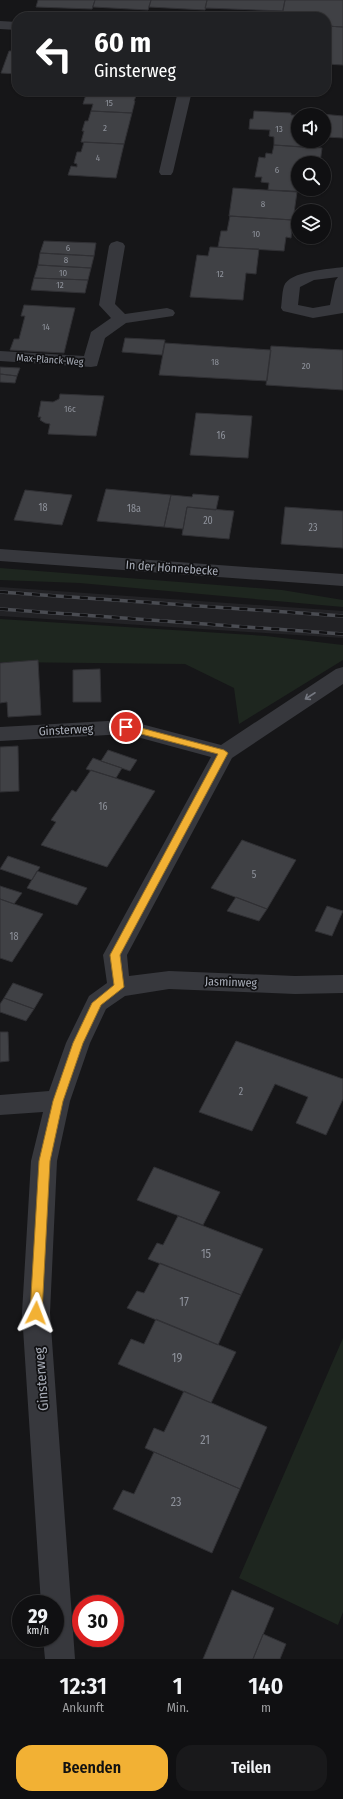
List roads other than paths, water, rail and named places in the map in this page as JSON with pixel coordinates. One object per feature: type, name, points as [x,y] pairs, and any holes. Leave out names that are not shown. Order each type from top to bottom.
[{"type":"street","points":[[0,25],[12,26]]},
{"type":"street","points":[[166,172],[184,96]]},
{"type":"street","points":[[116,246],[107,305],[121,319]]},
{"type":"street","points":[[343,272],[310,276],[292,284],[289,308],[313,313],[341,311],[343,281]]},
{"type":"street","name":"Max-Planck-Weg","points":[[0,356],[91,362],[97,336],[121,319],[167,313]]},
{"type":"street","name":"In der Hönnebecke","points":[[0,556],[343,580]]},
{"type":"street","points":[[119,987],[115,955],[224,753],[343,674]]},
{"type":"street","name":"Ginsterweg","points":[[0,734],[126,727],[224,753]]},
{"type":"street","name":"Jasminweg","points":[[119,987],[169,980],[295,985],[343,984]]},
{"type":"street","name":"Ginsterweg","points":[[60,1659],[36,1313],[44,1161],[58,1101],[78,1043],[97,1003],[119,987]]},
{"type":"street","points":[[0,1105],[58,1101]]},
{"type":"railway","points":[[0,592],[343,616]]},
{"type":"railway","points":[[0,609],[343,634]]}]
